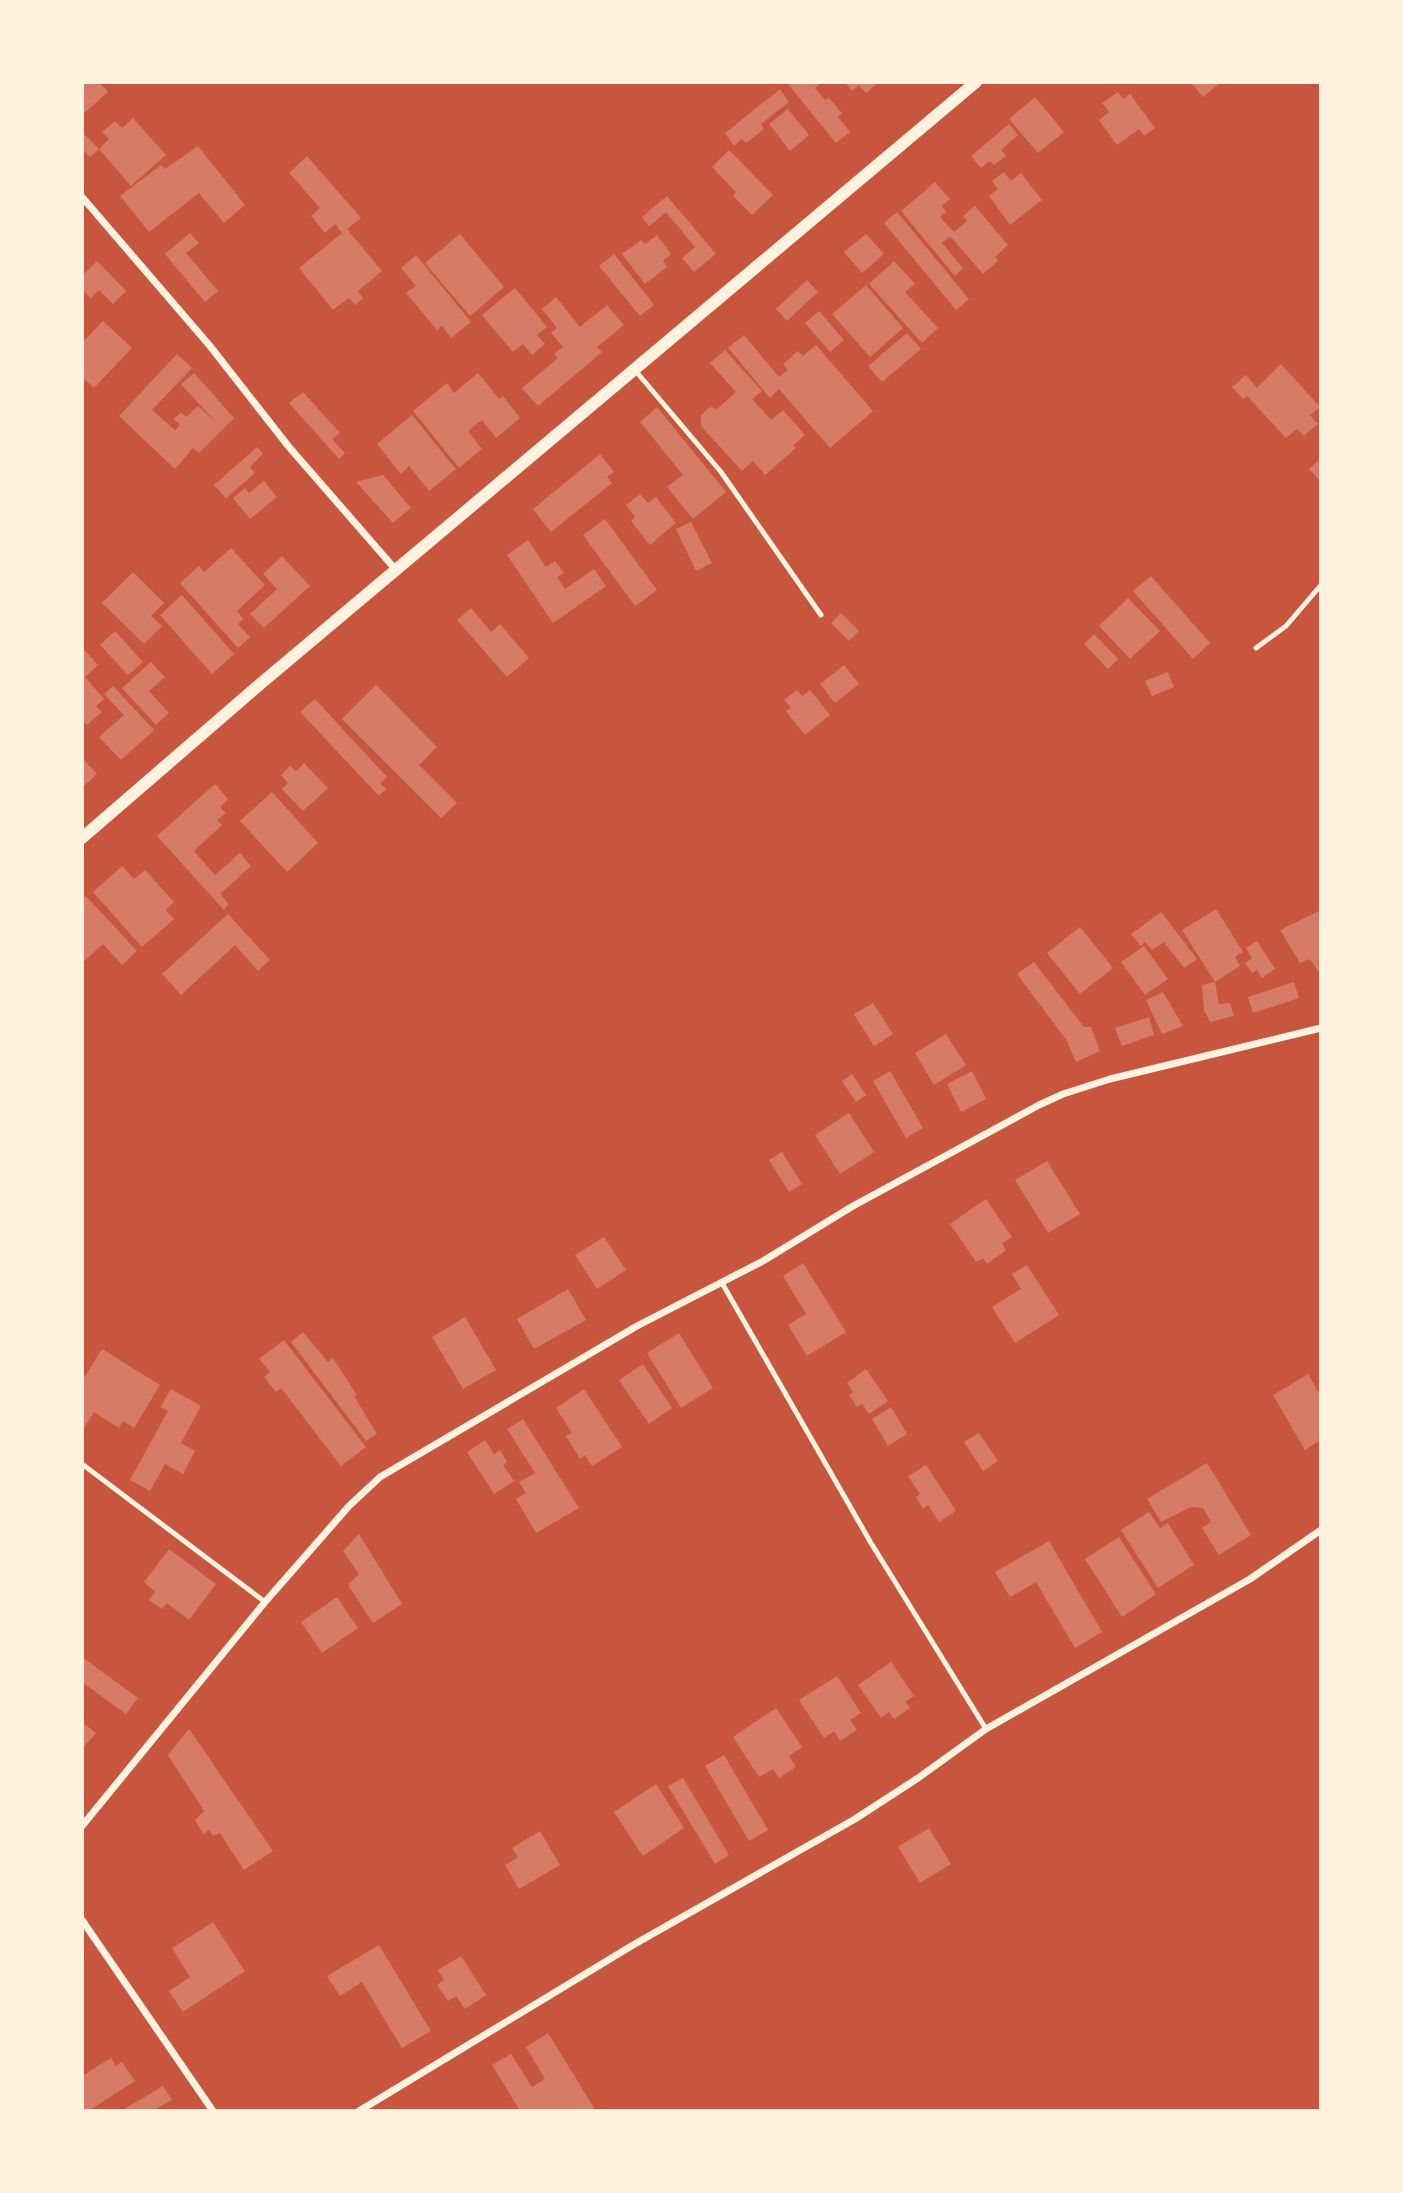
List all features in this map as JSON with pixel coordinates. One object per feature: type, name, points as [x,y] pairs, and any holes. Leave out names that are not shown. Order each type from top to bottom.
[{"type":"street","points":[[82,838],[259,685],[976,82]]},
{"type":"street","points":[[82,197],[210,346],[289,447],[396,570]]},
{"type":"street","points":[[82,1826],[265,1602],[349,1506],[389,1470],[637,1326],[722,1283],[853,1206],[1038,1105],[1110,1079],[1321,1028]]},
{"type":"street","points":[[359,2111],[633,1945],[855,1819],[986,1729],[1250,1579],[1321,1530]]},
{"type":"street","points":[[82,1920],[213,2111]]},
{"type":"lane","points":[[634,369],[721,472],[821,614]]},
{"type":"lane","points":[[1256,648],[1286,626],[1321,585]]},
{"type":"lane","points":[[722,1283],[871,1543],[986,1729]]},
{"type":"lane","points":[[82,1464],[265,1602]]},
{"type":"building","points":[[82,82],[99,82],[108,92],[82,115]]},
{"type":"building","points":[[821,82],[815,88],[825,100],[829,98],[842,113],[838,117],[850,132],[836,143],[788,84]]},
{"type":"building","points":[[845,82],[879,82],[866,93],[859,85],[852,91]]},
{"type":"building","points":[[1190,82],[1221,82],[1203,97]]},
{"type":"building","points":[[780,89],[789,102],[761,124],[764,129],[746,143],[742,139],[734,146],[725,133]]},
{"type":"building","points":[[1118,92],[1123,99],[1130,94],[1155,128],[1144,136],[1139,129],[1117,145],[1099,120],[1109,112],[1102,103]]},
{"type":"building","points":[[1035,97],[1064,132],[1038,153],[1009,119]]},
{"type":"building","points":[[788,109],[809,135],[790,151],[769,124]]},
{"type":"building","points":[[133,118],[166,155],[131,186],[99,149],[109,139],[102,132],[115,121],[122,128]]},
{"type":"building","points":[[1009,124],[1018,135],[1001,150],[1006,156],[994,165],[990,161],[981,168],[971,156]]},
{"type":"building","points":[[82,132],[99,149],[90,157],[82,149]]},
{"type":"building","points":[[198,146],[245,205],[224,223],[199,193],[149,232],[120,196],[161,165],[165,169]]},
{"type":"building","points":[[729,150],[773,195],[752,215],[733,196],[736,192],[712,167]]},
{"type":"building","points":[[307,156],[361,218],[347,229],[382,271],[358,291],[363,298],[355,305],[349,298],[333,310],[299,268],[342,233],[335,224],[325,233],[311,216],[320,208],[289,173]]},
{"type":"building","points":[[1004,172],[1011,181],[1021,173],[1042,200],[1010,225],[989,196],[998,189],[992,181]]},
{"type":"building","points":[[935,182],[950,199],[942,206],[946,212],[940,217],[954,232],[967,221],[963,216],[975,206],[1008,245],[995,257],[998,261],[983,274],[950,236],[942,243],[963,268],[955,276],[901,211]]},
{"type":"building","points":[[667,196],[716,254],[694,272],[682,258],[695,247],[666,212],[649,226],[642,217]]},
{"type":"building","points":[[897,212],[969,299],[956,310],[884,223]]},
{"type":"building","points":[[190,233],[199,243],[186,253],[218,291],[205,302],[165,254]]},
{"type":"building","points":[[460,234],[504,287],[470,316],[425,263]]},
{"type":"building","points":[[866,234],[884,254],[862,273],[844,252]]},
{"type":"building","points":[[657,235],[671,254],[663,261],[667,267],[645,284],[622,254],[641,240],[645,244]]},
{"type":"building","points":[[614,254],[654,305],[640,316],[599,266]]},
{"type":"building","points":[[416,255],[471,322],[451,338],[442,326],[437,330],[406,293],[416,286],[401,268]]},
{"type":"building","points":[[97,261],[126,291],[113,304],[99,290],[91,298],[82,290],[82,276]]},
{"type":"building","points":[[894,261],[915,284],[905,292],[938,328],[922,343],[869,284]]},
{"type":"building","points":[[807,280],[818,292],[787,321],[776,309]]},
{"type":"building","points":[[866,285],[903,328],[870,357],[832,314]]},
{"type":"building","points":[[515,288],[547,327],[537,335],[545,344],[532,355],[523,344],[513,352],[482,315]]},
{"type":"building","points":[[556,297],[580,327],[607,305],[624,325],[597,347],[602,352],[538,406],[522,388],[558,358],[554,354],[563,347],[551,333],[557,328],[542,309]]},
{"type":"building","points":[[819,311],[844,340],[830,352],[805,323]]},
{"type":"building","points":[[103,321],[132,348],[94,388],[82,377],[82,343]]},
{"type":"building","points":[[907,333],[921,349],[882,382],[868,366]]},
{"type":"building","points":[[744,335],[779,377],[788,370],[783,364],[798,351],[803,356],[816,345],[873,411],[830,448],[779,389],[770,398],[728,348]]},
{"type":"building","points":[[725,350],[762,391],[752,399],[771,420],[783,410],[805,435],[793,446],[796,448],[765,475],[753,461],[742,471],[701,426],[701,415],[710,407],[717,409],[736,392],[710,363]]},
{"type":"building","points":[[177,354],[192,368],[152,410],[175,430],[180,425],[174,419],[181,412],[186,417],[198,406],[217,424],[181,384],[194,373],[234,418],[199,453],[193,448],[175,469],[119,416]]},
{"type":"building","points":[[1281,364],[1320,407],[1310,415],[1318,424],[1304,436],[1297,429],[1286,438],[1247,396],[1243,399],[1232,387],[1246,375],[1257,388]]},
{"type":"building","points":[[478,373],[499,399],[503,396],[520,418],[496,438],[482,420],[468,431],[482,449],[459,468],[413,411],[447,383],[454,393]]},
{"type":"building","points":[[303,392],[340,433],[332,439],[345,453],[339,459],[289,403]]},
{"type":"building","points":[[657,407],[726,492],[693,519],[667,487],[683,475],[640,422]]},
{"type":"building","points":[[412,415],[456,469],[429,491],[409,466],[401,474],[377,444]]},
{"type":"building","points":[[257,447],[263,454],[250,467],[255,473],[226,498],[214,485]]},
{"type":"building","points":[[600,454],[614,472],[607,477],[612,483],[551,532],[533,509]]},
{"type":"building","points":[[1321,458],[1321,482],[1309,469]]},
{"type":"building","points":[[383,475],[411,508],[393,523],[356,482]]},
{"type":"building","points":[[264,481],[277,497],[250,519],[233,498],[245,488],[249,493]]},
{"type":"building","points":[[640,494],[648,503],[656,497],[676,523],[650,545],[631,521],[635,517],[626,505]]},
{"type":"building","points":[[605,519],[657,590],[635,606],[583,535]]},
{"type":"building","points":[[691,522],[712,563],[696,571],[676,529]]},
{"type":"building","points":[[528,540],[546,567],[555,561],[564,573],[557,577],[565,589],[594,569],[606,586],[553,623],[507,555]]},
{"type":"building","points":[[231,548],[265,585],[237,611],[243,619],[238,624],[250,637],[238,648],[180,583],[199,566],[204,572]]},
{"type":"building","points":[[282,556],[310,586],[264,628],[250,614],[277,589],[263,574]]},
{"type":"building","points":[[133,572],[164,603],[151,616],[162,626],[144,644],[102,603]]},
{"type":"building","points":[[1151,576],[1210,643],[1193,659],[1133,591]]},
{"type":"building","points":[[182,595],[234,654],[212,674],[160,615]]},
{"type":"building","points":[[1128,598],[1160,631],[1130,659],[1099,626]]},
{"type":"building","points":[[471,608],[491,632],[500,624],[529,658],[507,677],[457,620]]},
{"type":"building","points":[[841,613],[859,631],[849,641],[831,623]]},
{"type":"building","points":[[115,631],[143,662],[128,675],[100,645]]},
{"type":"building","points":[[1094,634],[1118,659],[1108,669],[1084,644]]},
{"type":"building","points":[[82,647],[98,665],[85,677],[104,699],[96,706],[102,712],[87,725],[82,719]]},
{"type":"building","points":[[151,662],[165,677],[149,691],[169,713],[156,725],[122,688]]},
{"type":"building","points":[[844,665],[859,684],[835,703],[820,684]]},
{"type":"building","points":[[1168,672],[1174,687],[1152,696],[1145,681]]},
{"type":"building","points":[[376,685],[437,747],[419,765],[457,803],[441,818],[342,719]]},
{"type":"building","points":[[113,686],[154,730],[121,760],[99,737],[124,715],[104,694]]},
{"type":"building","points":[[797,690],[802,696],[810,690],[830,715],[805,735],[786,711],[791,708],[784,700]]},
{"type":"building","points":[[315,699],[387,777],[380,783],[386,789],[379,796],[300,712]]},
{"type":"building","points":[[82,758],[97,774],[82,788]]},
{"type":"building","points":[[304,763],[328,788],[303,811],[282,789],[288,783],[281,775],[290,766],[296,771]]},
{"type":"building","points":[[215,784],[228,799],[220,807],[226,813],[217,820],[222,825],[194,851],[215,875],[240,853],[251,866],[220,894],[229,904],[224,910],[157,836]]},
{"type":"building","points":[[272,792],[318,843],[287,872],[240,821]]},
{"type":"building","points":[[122,866],[134,879],[145,870],[174,902],[166,910],[174,919],[142,947],[93,892]]},
{"type":"building","points":[[86,896],[137,951],[122,965],[103,944],[82,963],[82,899]]},
{"type":"building","points":[[1216,909],[1243,952],[1235,957],[1240,966],[1215,982],[1182,930]]},
{"type":"building","points":[[1321,910],[1321,975],[1310,959],[1300,963],[1280,930]]},
{"type":"building","points":[[1161,912],[1197,959],[1184,968],[1164,942],[1152,950],[1145,942],[1141,946],[1131,934]]},
{"type":"building","points":[[228,914],[270,960],[258,971],[235,945],[181,995],[162,974]]},
{"type":"building","points":[[1080,927],[1113,968],[1080,994],[1047,953]]},
{"type":"building","points":[[1257,941],[1275,969],[1262,978],[1257,970],[1252,973],[1245,963],[1252,958],[1246,948]]},
{"type":"building","points":[[1144,946],[1168,979],[1145,995],[1121,962]]},
{"type":"building","points":[[1034,962],[1084,1027],[1091,1027],[1100,1051],[1076,1062],[1067,1041],[1017,974]]},
{"type":"building","points":[[1215,982],[1219,1004],[1230,1003],[1234,1016],[1210,1022],[1204,1010],[1202,985]]},
{"type":"building","points":[[1294,982],[1299,998],[1253,1013],[1248,997]]},
{"type":"building","points":[[1163,992],[1183,1026],[1162,1034],[1146,1000]]},
{"type":"building","points":[[873,1003],[893,1034],[874,1046],[854,1014]]},
{"type":"building","points":[[1149,1017],[1154,1035],[1122,1046],[1115,1028]]},
{"type":"building","points":[[946,1034],[966,1065],[934,1085],[915,1053]]},
{"type":"building","points":[[890,1071],[923,1128],[906,1138],[873,1081]]},
{"type":"building","points":[[972,1071],[986,1099],[961,1112],[947,1084]]},
{"type":"building","points":[[852,1074],[866,1095],[856,1102],[842,1081]]},
{"type":"building","points":[[849,1113],[874,1152],[840,1174],[815,1135]]},
{"type":"building","points":[[782,1152],[802,1184],[789,1192],[769,1160]]},
{"type":"building","points":[[1047,1161],[1080,1214],[1048,1233],[1015,1180]]},
{"type":"building","points":[[986,1199],[1012,1237],[1002,1243],[1006,1250],[987,1264],[983,1258],[976,1262],[950,1224]]},
{"type":"building","points":[[604,1237],[626,1270],[597,1289],[575,1255]]},
{"type":"building","points":[[803,1263],[846,1332],[807,1356],[788,1325],[806,1314],[783,1276]]},
{"type":"building","points":[[1027,1265],[1059,1315],[1015,1343],[992,1307],[1021,1289],[1012,1274]]},
{"type":"building","points":[[568,1289],[586,1320],[534,1349],[517,1319]]},
{"type":"building","points":[[465,1317],[496,1370],[463,1389],[432,1337]]},
{"type":"building","points":[[303,1332],[328,1362],[333,1358],[357,1395],[354,1396],[377,1434],[366,1441],[291,1342]]},
{"type":"building","points":[[679,1333],[713,1388],[681,1408],[647,1353]]},
{"type":"building","points":[[284,1340],[366,1447],[341,1466],[281,1388],[276,1392],[264,1377],[270,1372],[259,1359]]},
{"type":"building","points":[[102,1349],[160,1385],[134,1428],[123,1421],[119,1428],[94,1412],[82,1431],[82,1381]]},
{"type":"building","points":[[643,1364],[672,1408],[649,1424],[619,1380]]},
{"type":"building","points":[[866,1369],[888,1401],[869,1414],[862,1404],[857,1407],[849,1395],[853,1392],[847,1383]]},
{"type":"building","points":[[1308,1374],[1321,1396],[1321,1440],[1305,1450],[1273,1395]]},
{"type":"building","points":[[171,1389],[201,1406],[181,1443],[195,1451],[183,1474],[165,1464],[150,1491],[130,1480],[168,1411],[160,1407]]},
{"type":"building","points":[[584,1389],[622,1447],[592,1466],[585,1455],[580,1459],[566,1436],[572,1433],[556,1408]]},
{"type":"building","points":[[891,1407],[907,1434],[888,1446],[872,1419]]},
{"type":"building","points":[[523,1419],[579,1508],[536,1533],[516,1499],[526,1493],[519,1482],[535,1473],[507,1429]]},
{"type":"building","points":[[979,1433],[998,1461],[983,1471],[964,1442]]},
{"type":"building","points":[[485,1440],[494,1454],[500,1450],[507,1462],[503,1465],[514,1481],[494,1494],[467,1452]]},
{"type":"building","points":[[1207,1463],[1251,1535],[1219,1555],[1202,1528],[1211,1522],[1203,1508],[1191,1507],[1161,1522],[1147,1499]]},
{"type":"building","points":[[926,1465],[956,1511],[939,1522],[928,1505],[923,1509],[916,1497],[920,1494],[908,1476]]},
{"type":"building","points":[[1149,1512],[1160,1528],[1168,1523],[1194,1565],[1158,1588],[1121,1530]]},
{"type":"building","points":[[359,1534],[402,1604],[373,1623],[348,1585],[359,1574],[343,1551]]},
{"type":"building","points":[[1119,1537],[1156,1594],[1122,1617],[1085,1559]]},
{"type":"building","points":[[1049,1541],[1102,1632],[1075,1648],[1036,1582],[1010,1597],[995,1572]]},
{"type":"building","points":[[169,1549],[216,1584],[189,1620],[167,1603],[162,1609],[149,1600],[155,1592],[144,1582]]},
{"type":"building","points":[[337,1597],[358,1628],[322,1653],[301,1622]]},
{"type":"building","points":[[82,1657],[138,1698],[126,1714],[82,1682]]},
{"type":"building","points":[[891,1662],[914,1696],[905,1702],[910,1708],[894,1719],[889,1712],[881,1718],[858,1685]]},
{"type":"building","points":[[837,1676],[861,1713],[850,1720],[857,1730],[840,1741],[834,1731],[824,1738],[799,1700]]},
{"type":"building","points":[[776,1708],[802,1747],[789,1756],[796,1767],[779,1778],[773,1769],[759,1777],[733,1737]]},
{"type":"building","points":[[82,1722],[96,1733],[82,1749]]},
{"type":"building","points":[[189,1729],[273,1851],[244,1870],[220,1833],[213,1836],[209,1830],[203,1834],[195,1820],[204,1811],[168,1755]]},
{"type":"building","points":[[724,1755],[768,1830],[749,1841],[705,1766]]},
{"type":"building","points":[[683,1778],[729,1855],[715,1864],[668,1786]]},
{"type":"building","points":[[656,1784],[684,1828],[643,1856],[614,1812]]},
{"type":"building","points":[[929,1828],[951,1864],[920,1883],[898,1847]]},
{"type":"building","points":[[540,1831],[560,1865],[519,1889],[505,1865],[518,1857],[512,1848]]},
{"type":"building","points":[[213,1922],[245,1971],[183,2012],[169,1991],[190,1977],[172,1948]]},
{"type":"building","points":[[379,1945],[431,2031],[402,2048],[362,1982],[340,1996],[327,1976]]},
{"type":"building","points":[[461,1956],[486,1995],[465,2009],[456,1996],[448,2001],[437,1985],[444,1980],[438,1970]]},
{"type":"building","points":[[548,2033],[596,2111],[520,2111],[492,2065],[511,2054],[532,2087],[545,2079],[526,2047]]},
{"type":"building","points":[[111,2058],[116,2066],[122,2062],[135,2081],[88,2111],[82,2111],[82,2076]]},
{"type":"building","points":[[163,2086],[172,2100],[153,2111],[121,2111]]}]
